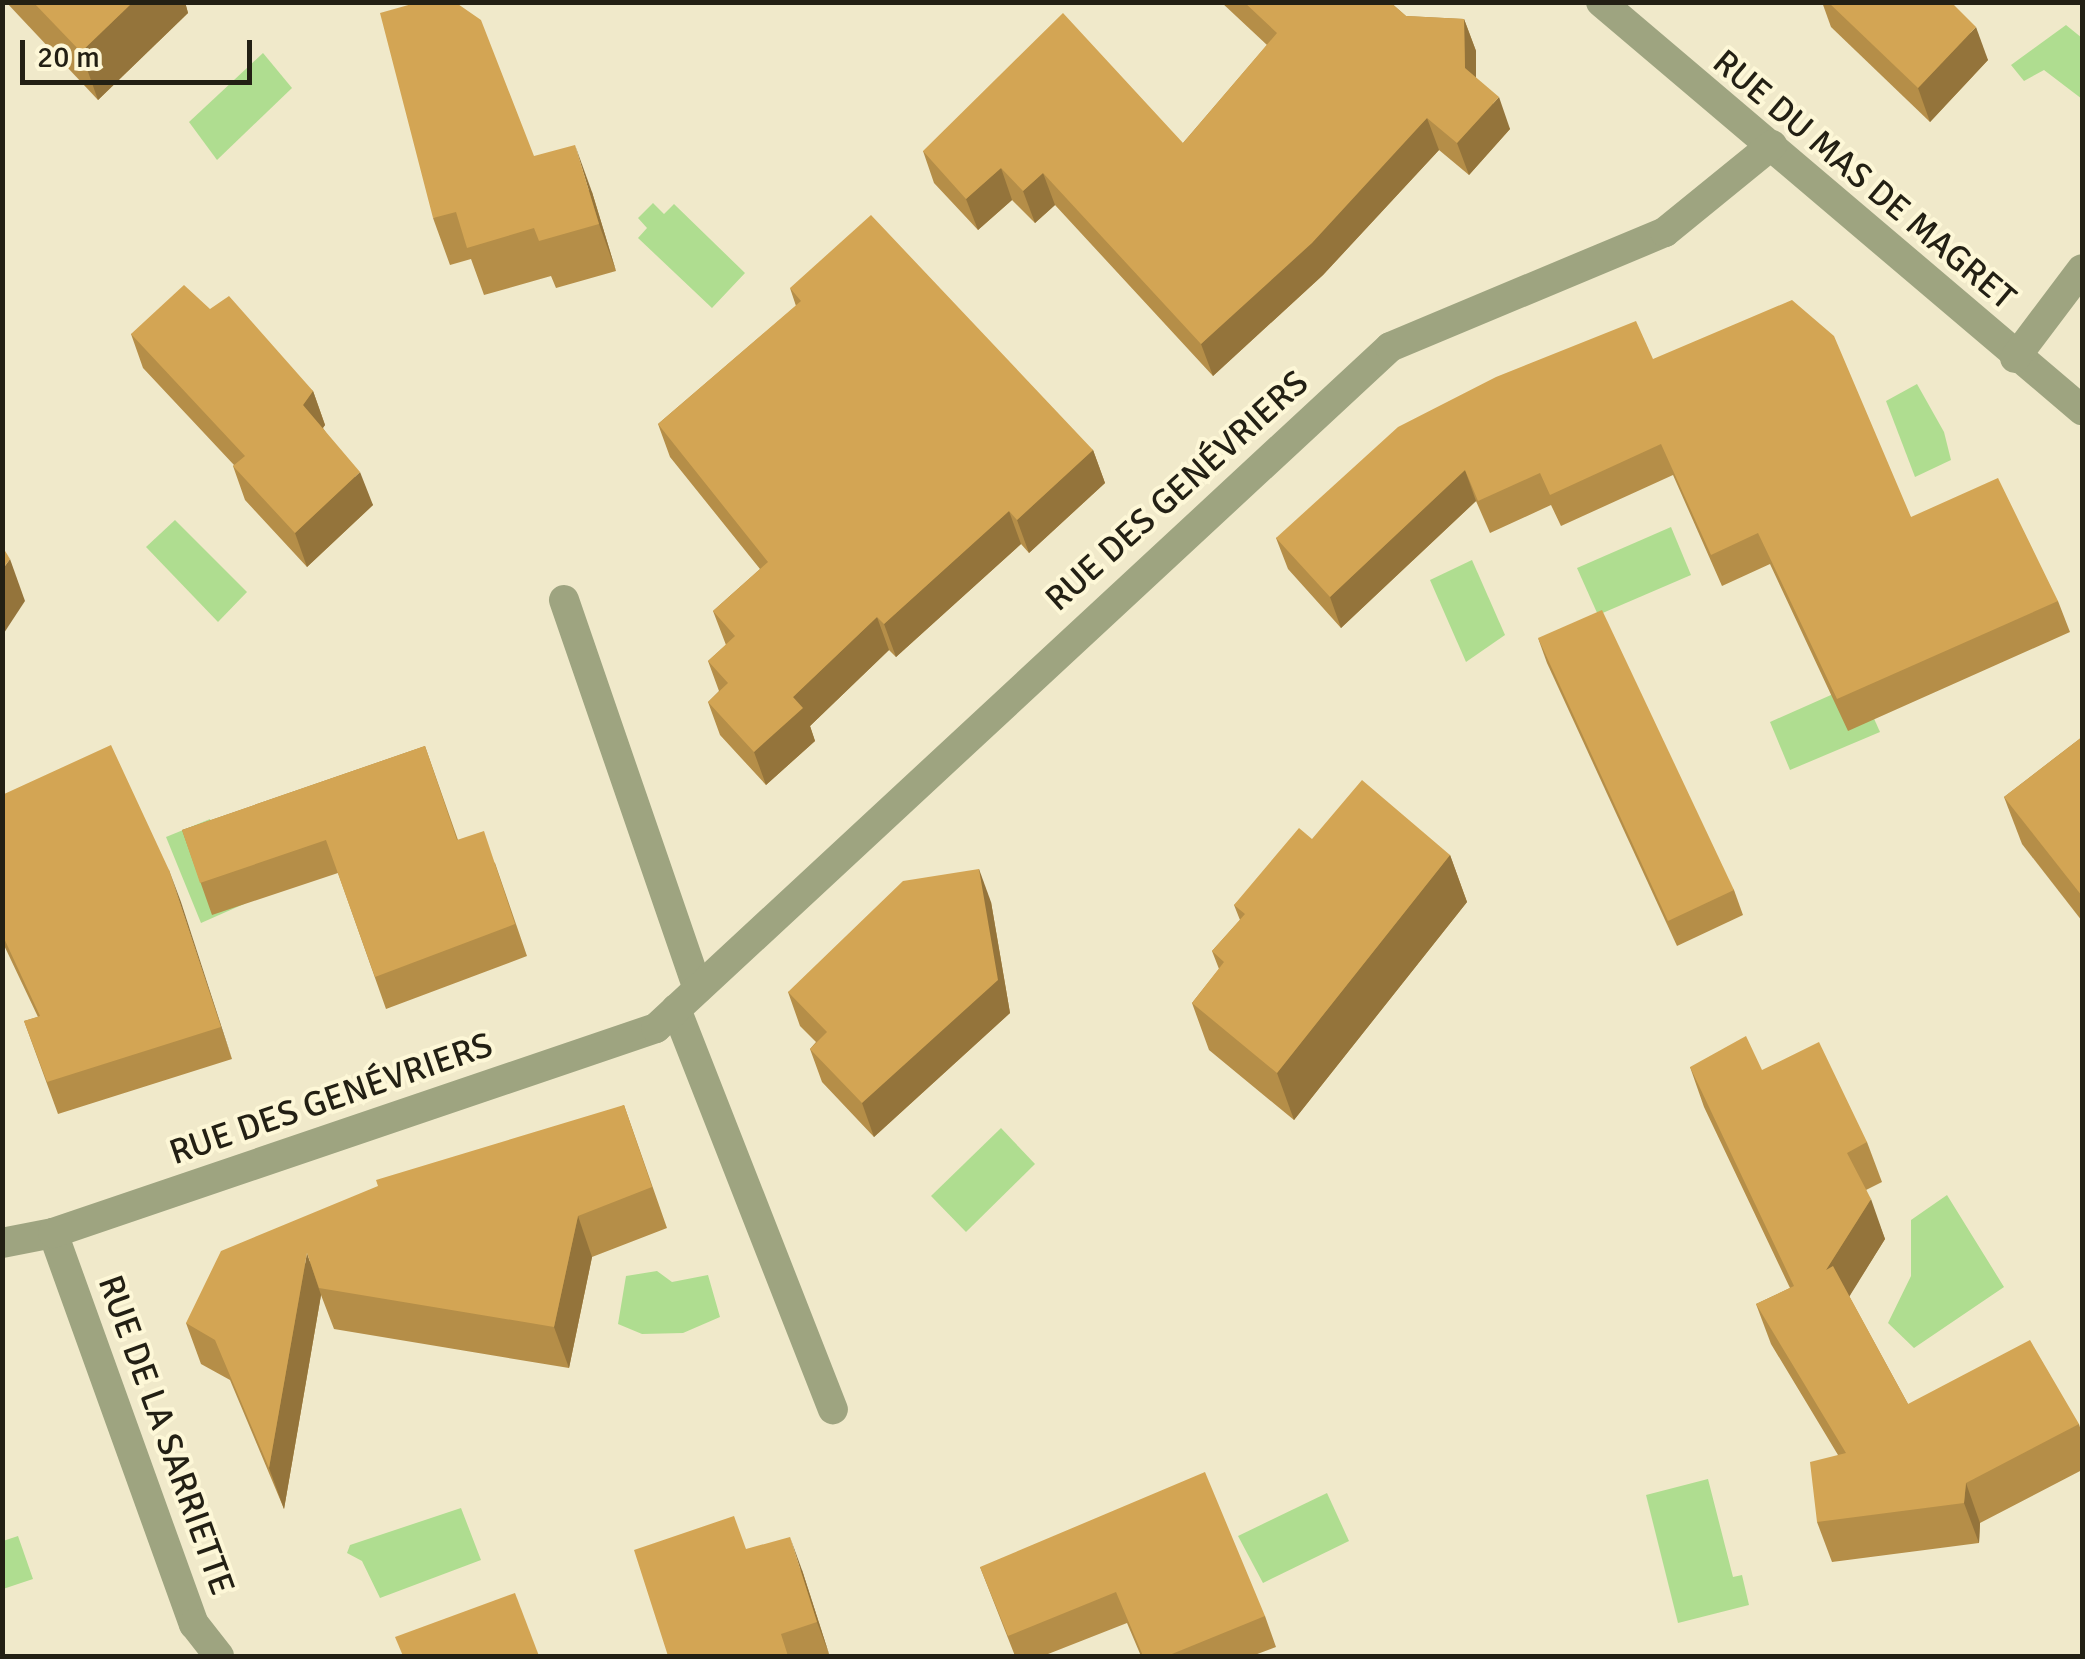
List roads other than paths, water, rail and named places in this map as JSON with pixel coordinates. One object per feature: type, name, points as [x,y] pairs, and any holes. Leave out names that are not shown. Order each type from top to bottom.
[{"type":"street","name":"RUE DU MAS DE MAGRET","points":[[1601,2],[2015,358],[2082,410]]},
{"type":"street","name":"RUE DES GENÉVRIERS","points":[[2,1243],[53,1232],[656,1028],[1390,347],[1665,232],[1772,146]]},
{"type":"street","points":[[2015,358],[2082,269]]},
{"type":"street","points":[[564,600],[687,999],[833,1409]]},
{"type":"street","name":"RUE DE LA SARRIETTE","points":[[53,1232],[194,1624],[219,1656]]}]
